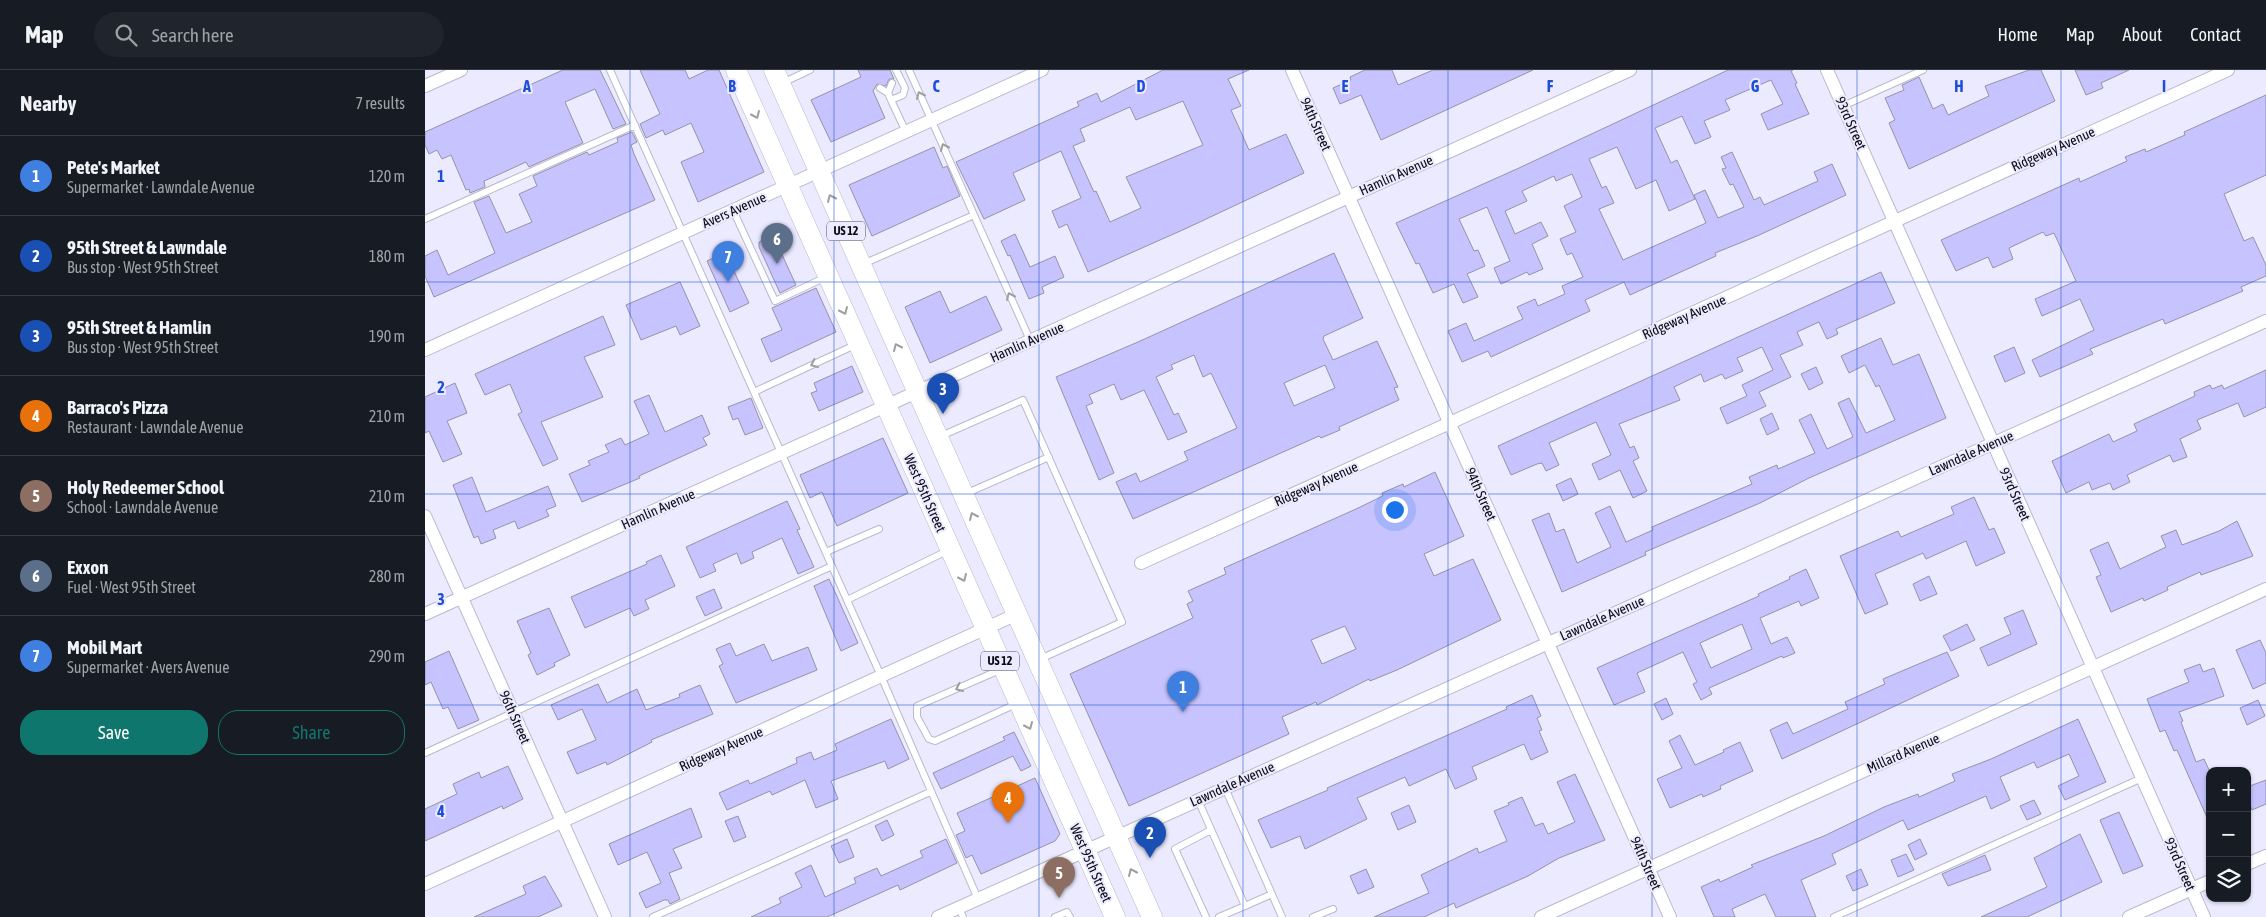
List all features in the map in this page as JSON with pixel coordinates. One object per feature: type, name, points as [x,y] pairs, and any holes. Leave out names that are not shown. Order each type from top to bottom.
[{"type":"main road","name":"West 95th Street","points":[[736,70],[1115,917]]},
{"type":"main road","name":"US 12","points":[[777,77],[1152,917]]},
{"type":"street","points":[[425,86],[461,70]]},
{"type":"street","name":"Avers Avenue","points":[[425,350],[1042,70]]},
{"type":"street","name":"94th Street","points":[[1293,70],[1670,917]]},
{"type":"street","name":"Hamlin Avenue","points":[[425,614],[1630,70]]},
{"type":"street","name":"93rd Street","points":[[1827,70],[2204,917]]},
{"type":"street","name":"Ridgeway Avenue","points":[[1141,563],[2228,70]]},
{"type":"street","name":"Lawndale Avenue","points":[[938,917],[961,912],[978,899],[1085,850],[2266,321]]},
{"type":"street","name":"96th Street","points":[[425,516],[605,917]]},
{"type":"street","name":"Millard Avenue","points":[[1541,917],[2266,590]]},
{"type":"street","name":"Ridgeway Avenue","points":[[425,884],[1017,614]]},
{"type":"street","points":[[2251,862],[2266,856]]},
{"type":"street","points":[[2129,917],[2206,883]]},
{"type":"lane","points":[[610,70],[826,552],[978,899]]},
{"type":"lane","points":[[777,77],[810,70]]},
{"type":"lane","points":[[891,100],[903,95],[905,88],[896,70]]},
{"type":"lane","points":[[909,70],[1030,340]]},
{"type":"lane","points":[[1843,106],[1923,70]]},
{"type":"lane","points":[[888,93],[892,83]]},
{"type":"lane","points":[[879,88],[888,93],[905,132]]},
{"type":"lane","points":[[425,219],[635,125]]},
{"type":"lane","points":[[733,210],[775,301],[828,276]]},
{"type":"lane","points":[[861,265],[974,215]]},
{"type":"lane","points":[[754,392],[859,344]]},
{"type":"lane","points":[[938,438],[1023,400],[1049,457],[1122,622],[1037,660]]},
{"type":"lane","points":[[963,494],[1049,457]]},
{"type":"lane","points":[[826,552],[879,529]]},
{"type":"lane","points":[[847,600],[950,549]]},
{"type":"lane","points":[[425,752],[832,566]]},
{"type":"lane","points":[[1003,668],[917,706],[917,717],[929,739],[935,741],[1019,702]]},
{"type":"lane","points":[[1834,917],[2142,778]]},
{"type":"lane","points":[[1225,787],[1282,917]]},
{"type":"lane","points":[[653,917],[930,792]]},
{"type":"lane","points":[[1197,800],[1245,906]]},
{"type":"lane","points":[[1206,917],[1175,849],[1211,830]]},
{"type":"lane","points":[[1219,917],[1272,894]]},
{"type":"lane","points":[[1313,917],[1333,909]]},
{"type":"lane","points":[[1055,917],[1067,912],[1069,917]]},
{"type":"building","points":[[563,70],[600,70],[626,124],[613,129],[595,89],[565,102],[583,143],[529,167],[526,162],[484,181],[485,187],[470,193],[469,189],[466,190],[451,155],[442,159],[437,150],[429,154],[425,145],[425,132]]},
{"type":"building","points":[[640,70],[685,70],[689,79],[708,70],[719,70],[764,172],[698,202],[681,162],[704,152],[691,123],[665,135],[663,130],[646,138],[640,124],[660,114]]},
{"type":"building","points":[[858,70],[890,70],[894,79],[889,79],[886,86],[877,84],[873,91],[885,118],[831,142],[811,100],[861,77]]},
{"type":"building","points":[[1163,70],[1249,70],[1228,79],[1241,106],[1231,110],[1249,150],[1286,134],[1304,173],[1088,272],[1067,224],[1059,228],[1052,211],[1081,198],[1061,151],[1013,173],[1025,200],[984,219],[956,162],[1079,106],[1077,102],[1097,93],[1101,102]],"holes":[[[1183,101],[1203,145],[1126,177],[1141,208],[1110,222],[1073,146],[1085,141],[1080,129],[1130,107],[1136,120]]]},
{"type":"building","points":[[1365,70],[1392,70],[1398,85],[1433,70],[1533,70],[1381,140],[1361,95],[1340,104],[1333,88],[1351,80],[1350,77]]},
{"type":"building","points":[[1728,70],[1793,70],[1791,71],[1797,83],[1795,84],[1809,114],[1768,130],[1761,114],[1783,104],[1771,80],[1725,100],[1730,110],[1704,121],[1711,137],[1695,144],[1682,116],[1655,128],[1671,163],[1677,160],[1695,199],[1669,211],[1656,180],[1636,189],[1617,147],[1589,159],[1602,188],[1606,186],[1614,203],[1599,209],[1623,260],[1706,223],[1694,195],[1705,190],[1718,218],[1744,207],[1733,184],[1730,185],[1722,169],[1726,168],[1721,157],[1732,152],[1754,200],[1760,197],[1764,205],[1818,181],[1814,172],[1832,164],[1846,195],[1715,253],[1716,256],[1630,295],[1624,282],[1585,300],[1590,311],[1491,357],[1488,351],[1462,362],[1448,331],[1466,323],[1474,341],[1523,319],[1517,307],[1535,299],[1538,306],[1565,294],[1562,286],[1583,277],[1572,253],[1567,255],[1560,239],[1576,232],[1564,206],[1582,197],[1572,174],[1556,181],[1554,176],[1522,191],[1527,201],[1505,211],[1515,234],[1541,222],[1548,236],[1532,244],[1543,269],[1529,275],[1527,272],[1501,284],[1494,268],[1510,261],[1487,207],[1459,219],[1474,251],[1478,250],[1485,266],[1467,274],[1478,297],[1463,303],[1454,284],[1433,293],[1419,263],[1416,264],[1396,223],[1519,168]]},
{"type":"building","points":[[2029,70],[2041,70],[2055,101],[1909,169],[1889,123],[1895,120],[1885,98],[1904,90],[1902,85],[1919,77],[1933,109],[1943,104],[1948,115],[1989,96],[1985,86]]},
{"type":"building","points":[[2075,70],[2129,70],[2101,83],[2103,88],[2086,95]]},
{"type":"building","points":[[2266,95],[2266,175],[2224,194],[2244,241],[2253,237],[2266,265],[2266,276],[2241,287],[2243,291],[2165,324],[2163,319],[2090,349],[2093,354],[2040,377],[2032,360],[2094,330],[2080,299],[2042,316],[2035,299],[2076,281],[2054,233],[2046,236],[2043,232],[2009,248],[2013,259],[1993,268],[1988,257],[1956,271],[1941,240],[2079,178],[2080,182],[2127,161],[2125,157],[2145,149],[2146,152],[2185,135],[2184,132]]},
{"type":"building","points":[[632,132],[637,142],[631,145],[634,154],[655,200],[434,297],[425,276],[425,256],[437,250],[448,275],[495,253],[474,202],[489,196],[506,233],[532,222],[519,194],[537,186],[533,176],[587,152],[589,155],[618,142],[617,138]]},
{"type":"building","points":[[934,147],[943,168],[947,166],[960,196],[872,236],[849,185]]},
{"type":"building","points":[[1015,234],[1030,267],[1055,256],[1064,277],[1042,287],[1044,293],[1029,299],[1010,255],[1008,256],[1001,241]]},
{"type":"building","points":[[773,235],[796,285],[780,293],[759,247],[759,242]]},
{"type":"building","points":[[725,252],[749,303],[730,312],[707,261]]},
{"type":"building","points":[[1334,253],[1363,318],[1324,336],[1323,339],[1333,360],[1377,341],[1398,387],[1394,388],[1399,400],[1339,427],[1340,430],[1321,438],[1319,436],[1133,519],[1116,482],[1136,473],[1140,482],[1188,460],[1184,452],[1237,428],[1211,373],[1203,377],[1194,355],[1171,365],[1173,369],[1156,377],[1174,415],[1178,413],[1187,432],[1168,440],[1144,390],[1121,400],[1114,384],[1089,395],[1093,403],[1086,406],[1114,473],[1099,480],[1056,377]],"holes":[[[1325,365],[1335,388],[1294,406],[1284,383]]]},
{"type":"building","points":[[1881,272],[1895,303],[1836,329],[1838,334],[1827,339],[1819,322],[1797,332],[1803,345],[1780,355],[1791,377],[1759,392],[1766,406],[1727,424],[1720,408],[1747,396],[1742,385],[1773,370],[1762,347],[1737,358],[1743,371],[1725,379],[1722,374],[1704,382],[1701,374],[1674,387],[1680,400],[1619,424],[1630,448],[1634,446],[1639,458],[1633,461],[1647,491],[1633,498],[1620,470],[1599,480],[1592,464],[1611,455],[1596,422],[1549,443],[1559,465],[1546,471],[1542,463],[1537,464],[1511,475],[1498,446]]},
{"type":"building","points":[[680,282],[700,326],[680,335],[676,326],[641,340],[626,305]]},
{"type":"building","points":[[816,288],[836,332],[771,362],[761,339],[782,330],[772,308]]},
{"type":"building","points":[[940,291],[950,313],[986,296],[1002,330],[930,363],[905,307]]},
{"type":"building","points":[[603,316],[615,345],[584,357],[603,397],[541,422],[558,459],[543,466],[518,414],[522,412],[510,384],[485,395],[475,374]]},
{"type":"building","points":[[1881,338],[1893,365],[1919,354],[1946,418],[1809,478],[1760,503],[1645,552],[1646,555],[1562,592],[1532,520],[1549,513],[1556,532],[1564,529],[1577,563],[1611,547],[1595,513],[1610,506],[1626,542],[1653,530],[1652,527],[1752,484],[1749,477],[1777,465],[1778,469],[1815,453],[1799,420],[1811,414],[1827,449],[1853,437],[1838,403],[1849,398],[1866,433],[1895,420],[1879,385],[1876,387],[1865,365],[1849,373],[1841,356]]},
{"type":"building","points":[[2014,347],[2025,373],[2005,382],[1994,356]]},
{"type":"building","points":[[852,366],[863,392],[819,411],[811,393],[817,391],[814,383]]},
{"type":"building","points":[[1816,367],[1823,383],[1809,390],[1801,374]]},
{"type":"building","points":[[2266,370],[2266,407],[2244,417],[2238,403],[2197,420],[2201,429],[2180,439],[2187,457],[2173,462],[2170,455],[2127,475],[2130,482],[2113,490],[2110,483],[2092,490],[2089,482],[2066,493],[2052,461],[2109,434],[2113,442],[2137,431],[2134,424],[2195,396],[2194,392],[2210,385],[2212,389],[2222,385],[2224,389]]},
{"type":"building","points":[[455,383],[467,413],[447,421],[462,454],[443,462],[429,431],[425,433],[425,397]]},
{"type":"building","points":[[649,395],[665,432],[702,415],[710,434],[703,438],[707,445],[639,476],[640,478],[582,502],[569,474],[590,465],[588,461],[609,452],[605,445],[621,438],[625,445],[649,434],[634,401]]},
{"type":"building","points":[[751,398],[763,428],[745,435],[738,418],[733,420],[728,407]]},
{"type":"building","points":[[1772,413],[1779,429],[1767,435],[1760,419]]},
{"type":"building","points":[[883,438],[908,493],[837,526],[822,492],[810,498],[800,475]]},
{"type":"building","points":[[1435,472],[1464,536],[1424,554],[1434,576],[1473,559],[1501,620],[1397,670],[1370,681],[1369,679],[1317,705],[1316,702],[1282,717],[1289,734],[1129,806],[1070,674],[1193,618],[1187,604],[1193,601],[1188,591],[1226,574],[1224,568],[1356,509],[1383,496],[1382,493],[1403,484],[1404,487]],"holes":[[[1345,626],[1356,649],[1322,664],[1311,640]]]},
{"type":"building","points":[[472,477],[486,512],[548,486],[556,506],[546,510],[549,516],[518,529],[515,521],[493,530],[496,538],[481,544],[478,536],[474,538],[453,485]]},
{"type":"building","points":[[1571,478],[1578,494],[1563,501],[1556,485]]},
{"type":"building","points":[[1974,497],[1989,530],[1994,528],[2005,553],[1976,566],[1966,541],[1926,559],[1923,553],[1875,574],[1888,604],[1865,614],[1840,556],[1898,531],[1901,537],[1954,514],[1951,507]]},
{"type":"building","points":[[787,501],[800,529],[797,530],[814,567],[798,574],[782,538],[752,552],[754,558],[741,564],[737,553],[713,564],[716,571],[700,578],[686,547]]},
{"type":"building","points":[[2237,521],[2253,556],[2201,575],[2200,572],[2167,587],[2168,590],[2144,601],[2143,598],[2111,612],[2096,577],[2101,575],[2090,550],[2108,542],[2120,569],[2166,547],[2161,536],[2176,530],[2182,545],[2219,531]]},
{"type":"building","points":[[661,555],[675,586],[645,600],[649,609],[634,616],[630,608],[585,628],[571,597],[647,564],[646,562]]},
{"type":"building","points":[[1806,569],[1819,598],[1801,606],[1799,601],[1760,618],[1771,644],[1787,637],[1795,653],[1783,658],[1782,656],[1709,688],[1712,694],[1701,700],[1693,684],[1697,682],[1683,652],[1637,673],[1645,692],[1614,705],[1597,668],[1759,596],[1758,594],[1790,579],[1789,577]],"holes":[[[1742,624],[1752,649],[1711,668],[1700,643]]]},
{"type":"building","points":[[1929,576],[1937,594],[1920,601],[1913,584]]},
{"type":"building","points":[[829,579],[858,643],[841,651],[814,586]]},
{"type":"building","points":[[714,589],[722,608],[705,616],[696,597]]},
{"type":"building","points":[[549,608],[570,655],[554,663],[555,666],[537,675],[528,655],[531,653],[517,621]]},
{"type":"building","points":[[2023,610],[2037,644],[1988,666],[1980,648],[2011,634],[2004,618]]},
{"type":"building","points":[[1967,624],[1975,640],[1951,651],[1943,636]]},
{"type":"building","points":[[2260,640],[2266,653],[2266,683],[2253,689],[2236,650]]},
{"type":"building","points":[[730,643],[736,656],[764,644],[772,661],[808,647],[817,670],[736,703],[719,666],[723,664],[716,649]]},
{"type":"building","points":[[449,651],[479,720],[458,729],[448,707],[443,709],[431,682],[425,685],[425,662]]},
{"type":"building","points":[[1947,652],[1959,676],[1782,759],[1770,730],[1787,722],[1793,734],[1848,709],[1845,702],[1885,684],[1883,679]]},
{"type":"building","points":[[2200,664],[2203,672],[2214,668],[2224,696],[2179,712],[2196,762],[2204,759],[2208,767],[2206,767],[2206,815],[2177,750],[2174,751],[2165,730],[2160,732],[2147,699],[2189,682],[2184,670]]},
{"type":"building","points":[[598,684],[607,703],[637,689],[646,710],[680,697],[679,694],[700,685],[713,714],[651,740],[652,742],[607,765],[606,762],[577,774],[567,752],[596,740],[582,709],[558,720],[551,705]]},
{"type":"building","points":[[1532,695],[1541,716],[1537,718],[1542,730],[1539,731],[1548,752],[1531,760],[1524,744],[1472,767],[1477,779],[1455,789],[1446,769],[1409,786],[1405,777],[1357,798],[1367,819],[1305,849],[1300,836],[1271,848],[1258,820],[1507,709],[1506,707]]},
{"type":"building","points":[[1666,698],[1673,714],[1662,720],[1654,704]]},
{"type":"building","points":[[2258,700],[2265,716],[2247,725],[2240,708]]},
{"type":"building","points":[[891,719],[909,759],[888,769],[885,761],[831,781],[838,799],[816,808],[805,780],[772,795],[770,791],[727,810],[719,793],[748,780],[750,784],[797,763],[796,758],[811,752],[814,760],[837,750],[835,744]]},
{"type":"building","points":[[2078,719],[2106,782],[2065,800],[2058,786],[2079,776],[2069,754],[2037,768],[2034,762],[2000,777],[2010,800],[1991,809],[1986,796],[1908,830],[1903,820],[1832,854],[1836,864],[1801,880],[1816,917],[1776,917],[1765,894],[1732,909],[1735,917],[1714,917],[1701,887],[1719,879],[1720,882],[1753,867],[1751,865],[1824,836],[1884,807],[1918,794],[1919,797],[1955,781],[1952,774],[1991,759]]},
{"type":"building","points":[[1014,732],[1031,766],[1021,771],[1013,756],[941,789],[933,773],[1005,740],[1003,737]]},
{"type":"building","points":[[1680,735],[1695,765],[1724,752],[1723,750],[1740,742],[1753,771],[1720,786],[1721,789],[1703,797],[1702,794],[1670,808],[1657,779],[1682,768],[1669,741]]},
{"type":"building","points":[[508,766],[523,799],[503,809],[502,806],[425,841],[425,809],[457,794],[453,784],[479,772],[481,778]]},
{"type":"building","points":[[1575,774],[1605,840],[1559,858],[1528,876],[1456,908],[1454,903],[1424,917],[1374,917],[1429,893],[1421,875],[1477,848],[1479,853],[1507,841],[1494,811],[1509,805],[1508,803],[1522,797],[1535,826],[1543,823],[1548,834],[1575,822],[1557,782]]},
{"type":"building","points":[[1035,778],[1060,834],[1055,841],[981,874],[972,855],[966,858],[956,835],[965,831],[957,813]]},
{"type":"building","points":[[2266,780],[2266,804],[2252,810],[2251,807],[2251,786]]},
{"type":"building","points":[[2034,800],[2041,814],[2027,820],[2020,806]]},
{"type":"building","points":[[1409,805],[1416,822],[1398,830],[1391,813]]},
{"type":"building","points":[[691,808],[702,837],[673,849],[682,868],[669,873],[680,899],[670,904],[668,900],[664,900],[646,908],[639,893],[661,883],[647,852],[618,865],[609,844]]},
{"type":"building","points":[[2119,812],[2143,866],[2123,874],[2100,820]]},
{"type":"building","points":[[738,816],[746,837],[734,842],[725,821]]},
{"type":"building","points":[[887,820],[894,835],[882,841],[875,826]]},
{"type":"building","points":[[2080,834],[2102,882],[2027,917],[1981,917],[2047,887],[2034,858]]},
{"type":"building","points":[[847,839],[854,857],[839,863],[831,846]]},
{"type":"building","points":[[946,839],[957,863],[900,890],[898,885],[827,917],[751,917],[781,903],[779,898],[802,887],[795,873],[811,865],[825,897],[856,883],[854,878],[877,868],[881,876],[923,857],[920,851]]},
{"type":"building","points":[[1920,839],[1927,854],[1915,860],[1908,845]]},
{"type":"building","points":[[1906,854],[1914,870],[1898,877],[1891,860]]},
{"type":"building","points":[[1985,855],[1991,870],[1948,886],[1942,874]]},
{"type":"building","points":[[1366,869],[1374,887],[1358,894],[1350,876]]},
{"type":"building","points":[[1861,869],[1868,885],[1853,891],[1846,876]]},
{"type":"building","points":[[545,876],[562,906],[538,917],[474,917],[526,894],[523,886]]},
{"type":"place","name":"Exxon","points":[[777,264]]},
{"type":"place","name":"Mobil Mart","points":[[728,282]]},
{"type":"place","name":"95th Street & Hamlin","points":[[943,414]]},
{"type":"place","name":"Pete's Market","points":[[1183,712]]},
{"type":"place","name":"Barraco's Pizza","points":[[1008,823]]},
{"type":"place","name":"95th Street & Lawndale","points":[[1150,858]]},
{"type":"place","name":"Holy Redeemer School","points":[[1059,898]]}]
